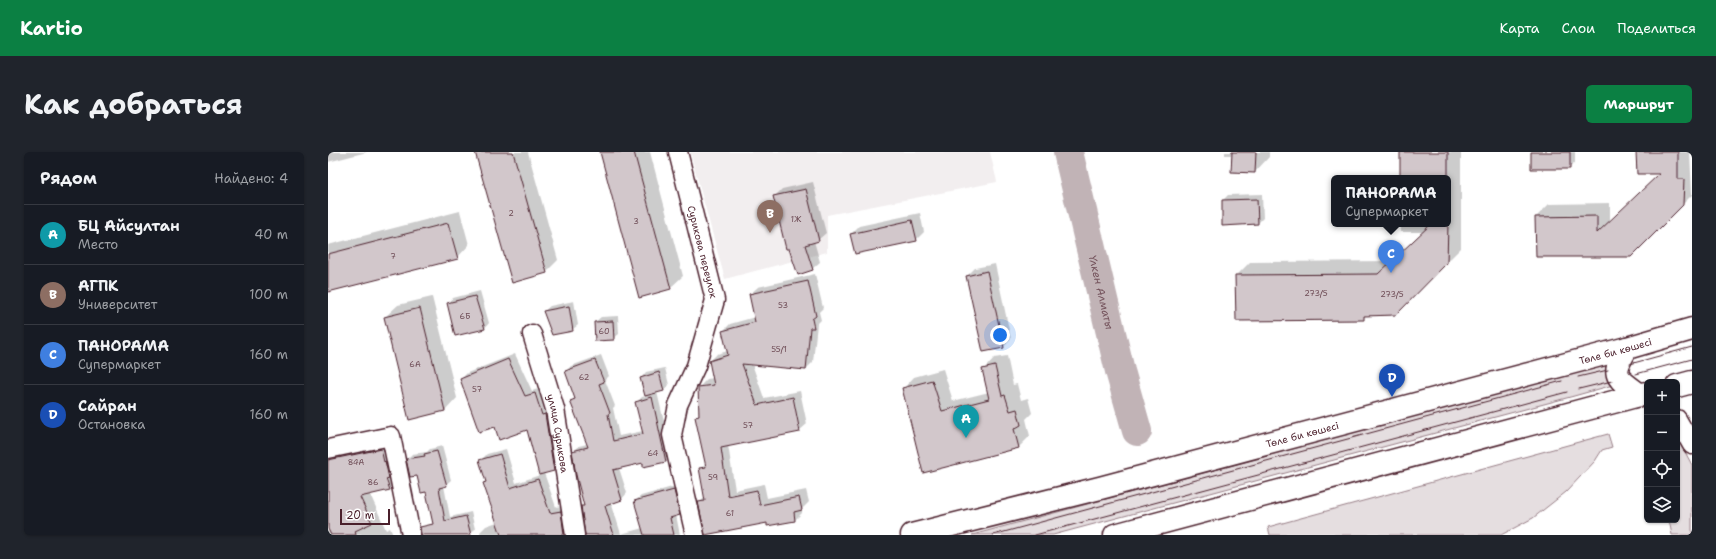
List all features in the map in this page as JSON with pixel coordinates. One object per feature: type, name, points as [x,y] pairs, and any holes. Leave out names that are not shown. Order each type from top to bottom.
[{"type":"main road","name":"Төле би көшесі","points":[[912,535],[1100,488],[1627,348],[1692,329]]},
{"type":"main road","points":[[1627,348],[1618,362],[1616,368],[1617,374],[1619,379],[1644,394]]},
{"type":"main road","points":[[1680,385],[1692,382]]},
{"type":"main road","points":[[1115,535],[1644,394]]},
{"type":"street","name":"Сурикова переулок","points":[[678,152],[715,300],[696,366],[678,405],[672,435],[695,535]]},
{"type":"street","name":"улица Сурикова","points":[[532,334],[555,409],[575,535]]},
{"type":"street","points":[[1680,424],[1692,445]]},
{"type":"street","points":[[328,449],[391,436],[411,535]]},
{"type":"shaded area","points":[[690,152],[990,152],[997,182],[827,215],[827,252],[725,279]]},
{"type":"shaded area","points":[[1614,360],[1620,383],[1574,396],[1053,535],[972,535],[1568,375]]},
{"type":"shaded area","points":[[1608,434],[1612,447],[1602,450],[1595,461],[1566,492],[1533,518],[1501,535],[1270,535],[1268,527]]},
{"type":"shaded area","points":[[1680,443],[1692,465],[1692,535],[1672,535],[1670,523],[1680,523]]},
{"type":"building","points":[[475,152],[513,152],[547,273],[512,283]]},
{"type":"building","points":[[600,152],[634,152],[671,289],[639,298]]},
{"type":"building","points":[[1232,152],[1256,152],[1255,173],[1231,172]]},
{"type":"building","points":[[1400,152],[1448,152],[1448,175],[1400,175]]},
{"type":"building","points":[[1531,152],[1570,152],[1570,169],[1531,169]]},
{"type":"building","points":[[1636,152],[1678,152],[1678,179],[1684,179],[1683,205],[1631,257],[1536,257],[1535,217],[1597,216],[1597,233],[1659,174],[1637,174]]},
{"type":"building","points":[[806,189],[819,241],[805,245],[813,270],[798,275],[789,249],[786,249],[773,196]]},
{"type":"building","points":[[1257,199],[1258,224],[1222,226],[1222,200]]},
{"type":"building","points":[[912,220],[917,241],[855,254],[850,234]]},
{"type":"building","points":[[448,223],[458,259],[328,292],[328,254]]},
{"type":"building","points":[[1428,227],[1448,227],[1447,263],[1396,315],[1364,316],[1364,320],[1236,321],[1235,275],[1378,274]]},
{"type":"building","points":[[987,271],[1004,348],[983,352],[966,276]]},
{"type":"building","points":[[808,281],[816,316],[812,319],[814,328],[810,328],[806,370],[742,364],[757,405],[793,397],[800,432],[721,448],[728,496],[757,490],[760,505],[799,497],[802,510],[794,512],[795,521],[767,526],[767,523],[705,535],[698,502],[705,501],[699,468],[706,467],[695,417],[699,416],[698,387],[714,385],[709,361],[728,355],[722,331],[755,322],[749,294]]},
{"type":"building","points":[[475,296],[485,329],[455,336],[447,303]]},
{"type":"building","points":[[569,306],[573,331],[552,335],[543,311]]},
{"type":"building","points":[[420,308],[445,411],[409,420],[384,317]]},
{"type":"building","points":[[613,321],[614,340],[595,341],[594,322]]},
{"type":"building","points":[[508,359],[525,396],[535,393],[542,415],[545,414],[554,471],[539,475],[527,430],[499,440],[495,427],[479,432],[460,379]]},
{"type":"building","points":[[595,360],[604,382],[599,384],[610,413],[608,414],[613,441],[643,434],[635,402],[652,397],[666,462],[643,467],[643,463],[613,470],[622,500],[605,506],[614,535],[585,535],[581,506],[584,506],[576,475],[572,451],[588,447],[570,401],[575,399],[565,371]]},
{"type":"building","points":[[995,366],[1002,396],[1005,395],[1010,411],[1017,409],[1021,425],[1014,429],[1019,448],[923,473],[902,388],[932,380],[942,411],[989,399],[982,369]]},
{"type":"building","points":[[659,372],[664,391],[645,396],[640,378]]},
{"type":"building","points":[[381,449],[389,478],[386,479],[390,490],[360,497],[372,523],[355,531],[356,535],[331,535],[328,529],[328,460]]},
{"type":"building","points":[[437,451],[447,486],[439,488],[445,521],[466,516],[471,535],[421,535],[420,527],[433,524],[426,492],[421,493],[417,476],[410,477],[406,459],[425,456],[424,454]]},
{"type":"building","points":[[500,454],[510,488],[538,479],[550,513],[561,511],[564,535],[501,535],[483,483],[486,482],[479,460]]},
{"type":"building","points":[[674,490],[680,515],[670,518],[674,535],[644,535],[634,501]]},
{"type":"waterway","name":"Үлкен Алматы","points":[[1068,152],[1120,371],[1137,431]]},
{"type":"tram line","points":[[1630,364],[1692,347]]},
{"type":"tram line","points":[[1636,374],[1692,359]]},
{"type":"tram line","points":[[1578,377],[1608,370]]},
{"type":"tram line","points":[[993,535],[1562,381]]},
{"type":"tram line","points":[[1579,389],[1612,381]]},
{"type":"tram line","points":[[1035,535],[1567,392]]},
{"type":"place","name":"АГПК","points":[[770,233]]},
{"type":"place","name":"ПАНОРАМА","points":[[1391,273]]},
{"type":"place","name":"Сайран","points":[[1392,397]]},
{"type":"place","name":"БЦ Айсултан","points":[[966,438]]}]
